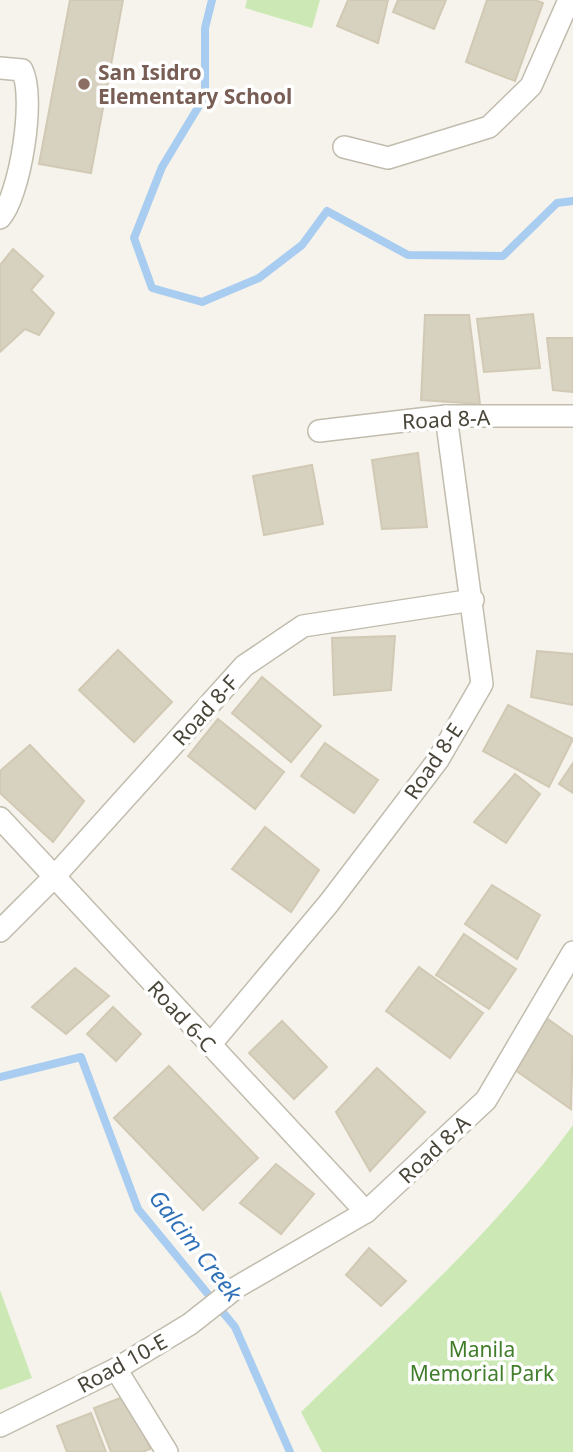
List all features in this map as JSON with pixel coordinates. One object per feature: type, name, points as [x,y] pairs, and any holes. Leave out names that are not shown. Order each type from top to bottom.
[{"type":"street","points":[[344,147],[388,158],[489,127],[531,86],[569,0]]},
{"type":"street","points":[[0,68],[22,71],[27,83],[23,162],[0,218]]},
{"type":"street","name":"Road 8-A","points":[[319,430],[446,416],[573,416]]},
{"type":"street","name":"Road 8-E","points":[[210,1045],[330,904],[444,749],[482,684],[473,600],[446,416]]},
{"type":"street","name":"Road 8-F","points":[[0,931],[54,877],[244,666],[303,626],[473,600]]},
{"type":"street","name":"Road 6-C","points":[[0,818],[366,1212]]},
{"type":"street","name":"Road 8-A","points":[[237,1287],[366,1212],[486,1100],[573,952]]},
{"type":"street","name":"Road 10-E","points":[[0,1426],[116,1370],[190,1324],[237,1287]]},
{"type":"street","points":[[116,1370],[167,1452]]},
{"type":"green space","points":[[247,0],[320,0],[312,28],[245,8]]},
{"type":"green space","name":"Manila Memorial Park","points":[[573,1125],[573,1452],[322,1452],[301,1412],[478,1238],[543,1164]]},
{"type":"green space","points":[[0,1290],[32,1378],[0,1390]]},
{"type":"building","name":"San Isidro Elementary School","points":[[70,0],[123,0],[91,173],[39,164]]},
{"type":"building","points":[[348,0],[388,0],[378,43],[337,26]]},
{"type":"building","points":[[398,0],[446,0],[434,29],[393,12]]},
{"type":"building","points":[[487,0],[535,0],[543,3],[515,81],[466,62]]},
{"type":"building","points":[[13,249],[43,276],[31,290],[54,313],[39,335],[25,329],[0,352],[0,265]]},
{"type":"building","points":[[533,314],[540,368],[484,372],[477,319]]},
{"type":"building","points":[[425,315],[469,315],[480,404],[421,400]]},
{"type":"building","points":[[547,338],[573,338],[573,392],[553,390]]},
{"type":"building","points":[[418,453],[427,527],[382,529],[372,460]]},
{"type":"building","points":[[312,465],[323,524],[264,535],[253,476]]},
{"type":"building","points":[[395,636],[391,690],[334,695],[332,638]]},
{"type":"building","points":[[118,650],[172,702],[134,742],[79,690]]},
{"type":"building","points":[[537,651],[573,654],[573,705],[531,697]]},
{"type":"building","points":[[262,677],[321,726],[291,762],[232,713]]},
{"type":"building","points":[[508,705],[573,739],[549,787],[483,751]]},
{"type":"building","points":[[218,719],[284,772],[255,809],[188,756]]},
{"type":"building","points":[[325,743],[378,780],[354,813],[301,776]]},
{"type":"building","points":[[30,745],[84,801],[53,842],[0,793],[0,771]]},
{"type":"building","points":[[573,763],[573,793],[559,784]]},
{"type":"building","points":[[515,774],[540,794],[506,843],[474,822]]},
{"type":"building","points":[[265,827],[319,870],[291,912],[232,869]]},
{"type":"building","points":[[492,885],[540,915],[517,959],[465,924]]},
{"type":"building","points":[[464,934],[516,969],[489,1009],[436,975]]},
{"type":"building","points":[[419,967],[483,1013],[450,1058],[386,1011]]},
{"type":"building","points":[[75,968],[109,996],[66,1034],[32,1007]]},
{"type":"building","points":[[113,1007],[141,1034],[116,1061],[87,1034]]},
{"type":"building","points":[[545,1017],[573,1037],[571,1109],[515,1070]]},
{"type":"building","points":[[282,1021],[327,1067],[294,1099],[249,1053]]},
{"type":"building","points":[[169,1066],[258,1158],[203,1210],[114,1118]]},
{"type":"building","points":[[377,1068],[425,1112],[370,1171],[336,1112]]},
{"type":"building","points":[[276,1164],[314,1194],[281,1234],[240,1203]]},
{"type":"building","points":[[369,1248],[406,1281],[381,1306],[346,1275]]},
{"type":"building","points":[[128,1395],[150,1449],[142,1452],[111,1452],[94,1408]]},
{"type":"building","points":[[91,1413],[106,1452],[67,1452],[57,1426]]},
{"type":"waterway","name":"Galcim Creek","points":[[212,0],[205,28],[205,96],[162,167],[134,238],[152,288],[202,302],[259,278],[302,245],[327,211],[408,255],[503,256],[557,203],[573,201]]},
{"type":"waterway","name":"Galcim Creek","points":[[0,1077],[81,1057],[138,1209],[235,1327],[290,1452]]},
{"type":"place","name":"San Isidro Elementary School","points":[[84,84]]}]
